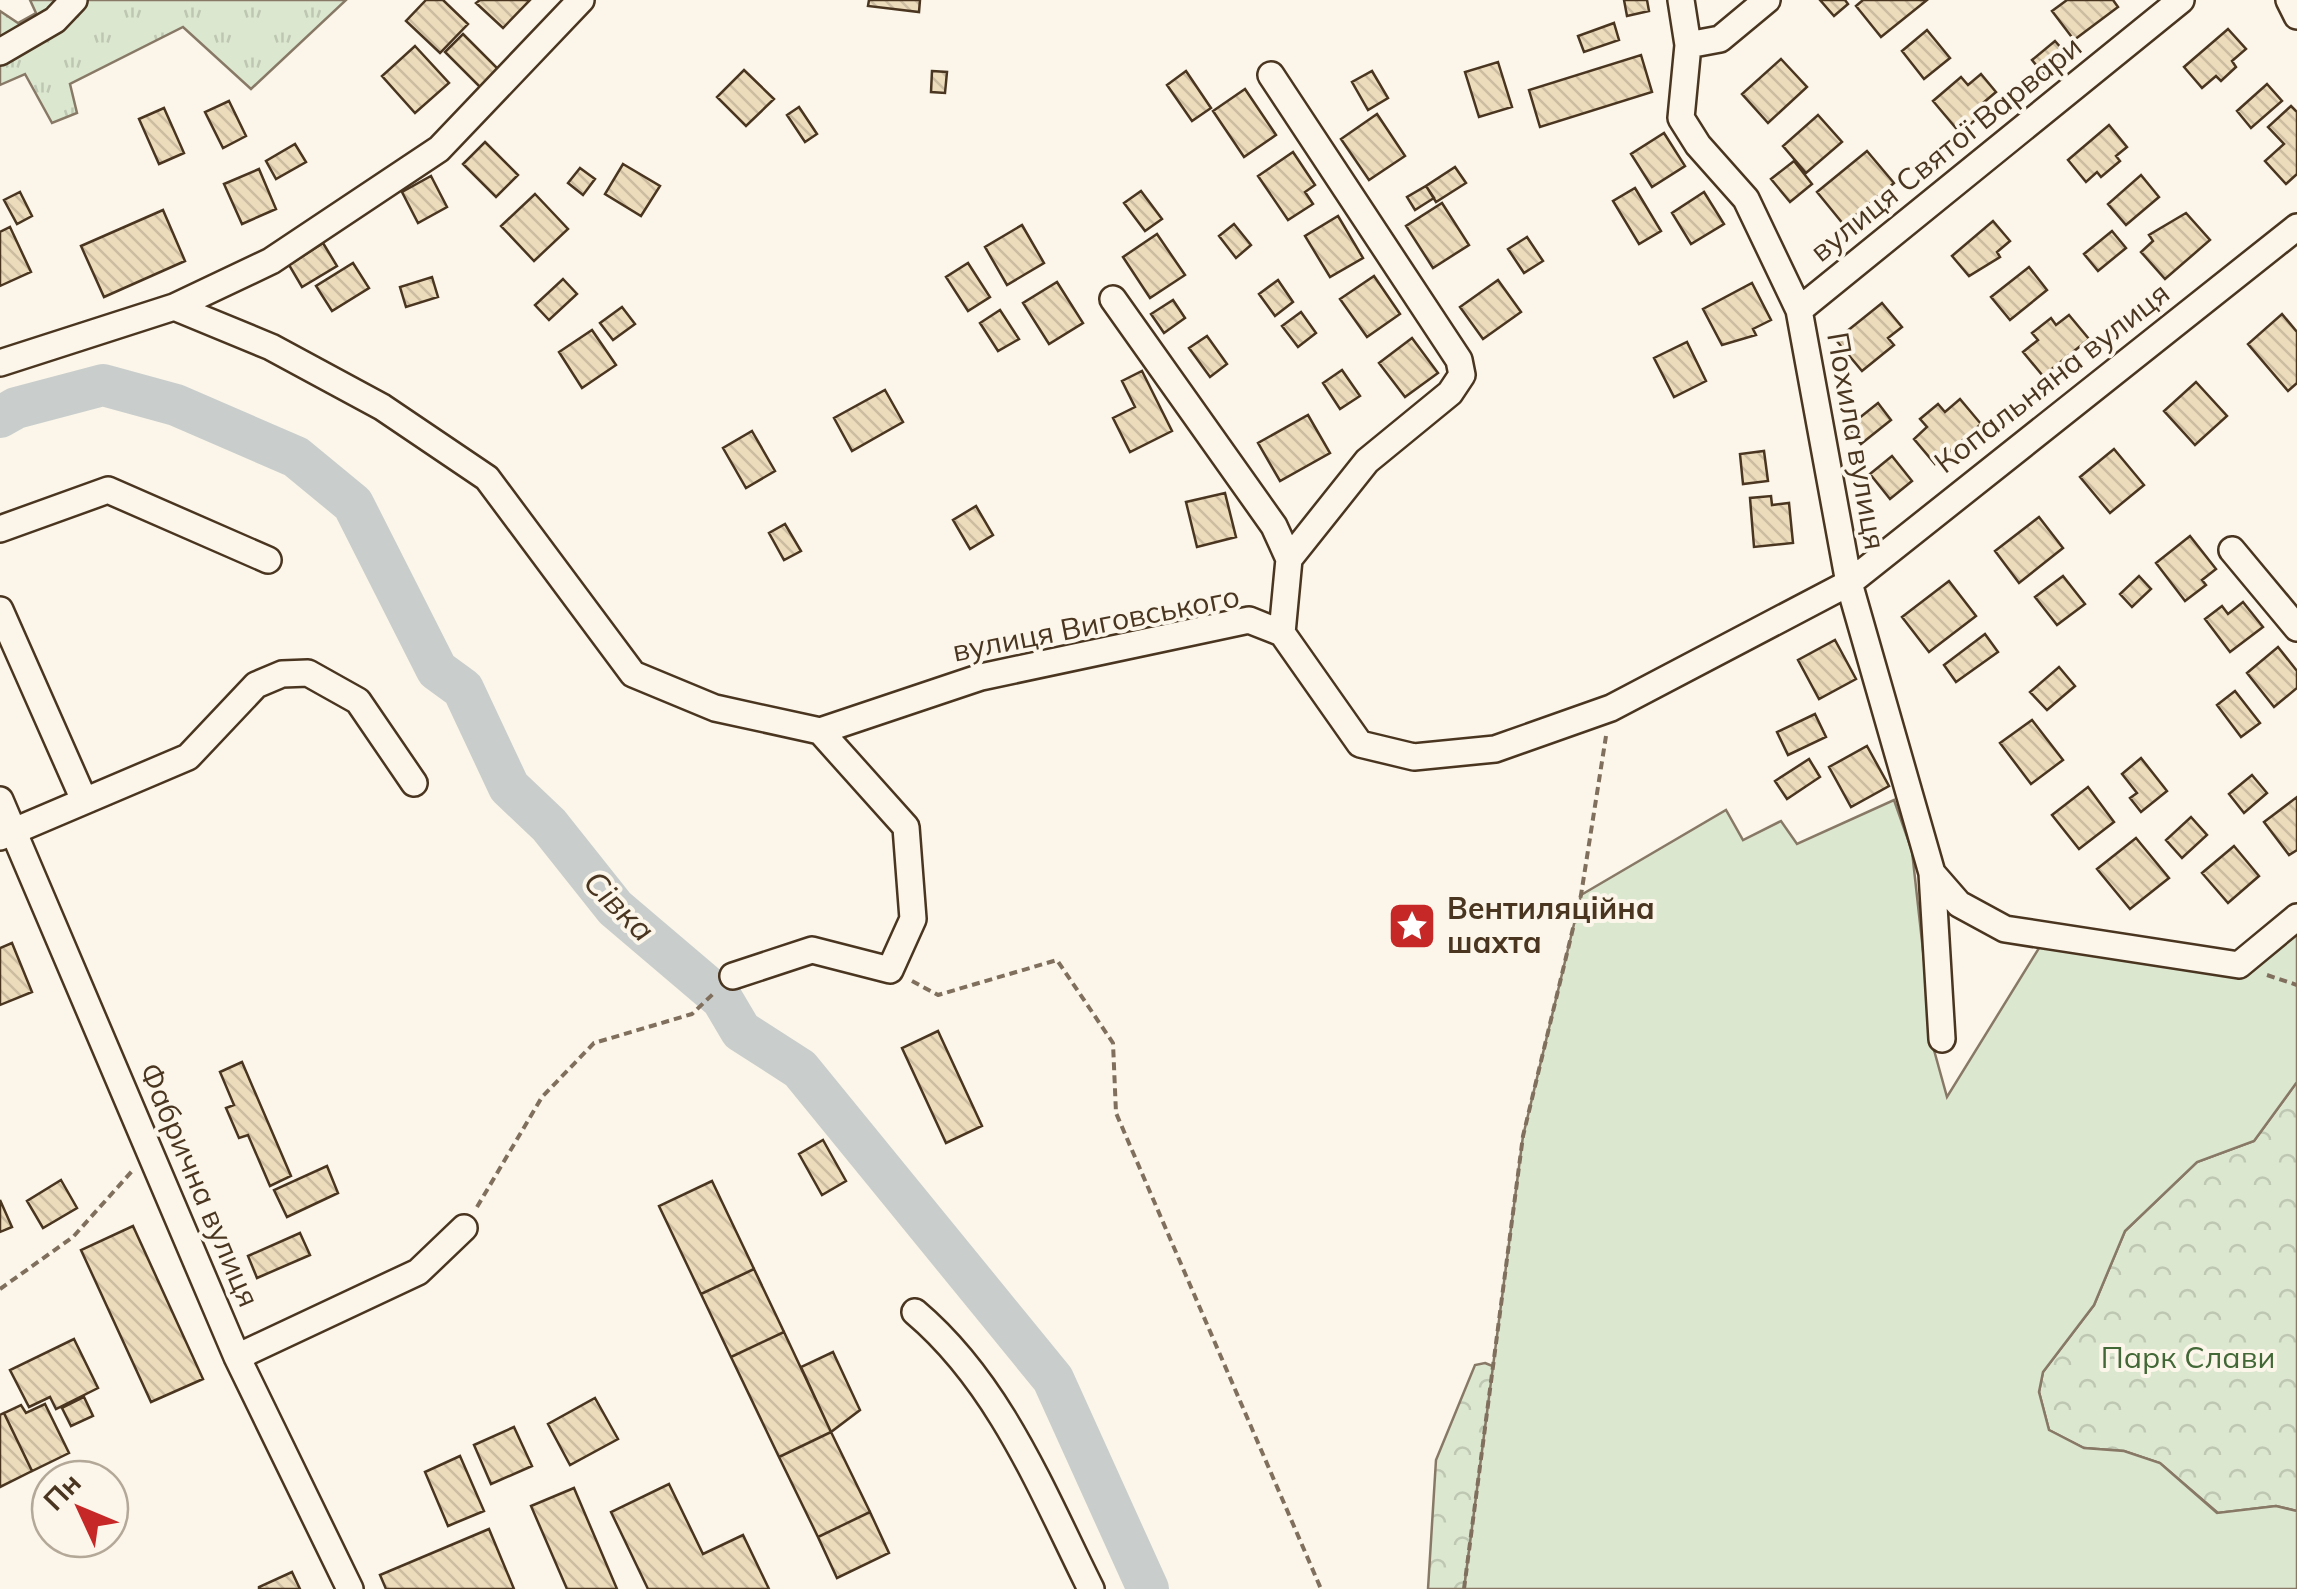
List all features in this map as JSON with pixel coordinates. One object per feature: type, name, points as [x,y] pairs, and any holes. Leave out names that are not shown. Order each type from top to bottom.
[{"type":"street","points":[[0,52],[54,20],[74,0]]},
{"type":"street","points":[[0,363],[174,307],[271,260],[439,149],[580,0]]},
{"type":"street","name":"Похила вулиця","points":[[1681,0],[1688,45],[1682,118],[1698,145],[1746,198],[1799,310],[1850,583]]},
{"type":"street","points":[[1688,45],[1720,39],[1767,0]]},
{"type":"street","name":"вулиця Святої Варвари","points":[[1799,310],[2181,0]]},
{"type":"street","points":[[2288,0],[2297,16]]},
{"type":"street","points":[[1271,76],[1458,360],[1462,375],[1450,393],[1367,461],[1288,559]]},
{"type":"street","name":"Копальняна вулиця","points":[[1850,583],[1926,518],[2297,227]]},
{"type":"street","points":[[1113,299],[1274,526],[1288,559],[1282,633]]},
{"type":"street","points":[[174,307],[287,355],[382,407],[487,478],[632,674],[715,708],[820,731],[906,827],[913,919],[890,970],[812,950],[732,976]]},
{"type":"street","points":[[0,529],[108,490],[268,560]]},
{"type":"street","points":[[2232,550],[2297,628]]},
{"type":"street","points":[[1850,583],[1932,874],[1942,1038]]},
{"type":"street","name":"вулиця Виговського","points":[[820,731],[981,676],[1249,620],[1282,633],[1360,744],[1414,757],[1495,749],[1611,708],[1850,583]]},
{"type":"street","points":[[0,610],[84,800]]},
{"type":"street","points":[[7,834],[188,757],[256,685],[282,674],[308,673],[358,701],[414,783]]},
{"type":"street","name":"Фабрична вулиця","points":[[0,800],[7,834],[237,1357],[350,1589]]},
{"type":"street","points":[[1932,874],[1959,904],[2006,929],[2239,965],[2297,917]]},
{"type":"street","points":[[237,1357],[418,1272],[464,1228]]},
{"type":"street","points":[[915,1312],[945,1337],[1004,1418],[1091,1589]]},
{"type":"path","points":[[1464,1589],[1523,1136],[1582,895],[1611,708]]},
{"type":"path","points":[[890,970],[938,995],[1057,960],[1113,1043],[1116,1113],[1321,1589]]},
{"type":"path","points":[[464,1228],[542,1096],[594,1042],[692,1014],[732,976]]},
{"type":"path","points":[[0,1290],[72,1237],[149,1152]]},
{"type":"green space","points":[[30,0],[346,0],[251,89],[183,27],[70,84],[77,113],[52,123],[25,74],[0,85],[0,11],[18,23],[36,13]]},
{"type":"green space","points":[[1894,800],[1912,851],[1934,1050],[1947,1097],[2052,927],[2241,958],[2297,912],[2297,1082],[2254,1141],[2197,1162],[2125,1231],[2094,1305],[2043,1372],[2039,1392],[2049,1430],[2084,1448],[2124,1451],[2160,1463],[2217,1513],[2276,1506],[2297,1511],[2297,1589],[1464,1589],[1523,1136],[1581,895],[1726,810],[1743,840],[1781,821],[1797,844]]},
{"type":"green space","name":"Парк Слави","points":[[2297,1082],[2297,1511],[2276,1506],[2218,1513],[2160,1463],[2124,1451],[2084,1448],[2049,1430],[2039,1392],[2043,1372],[2094,1305],[2125,1231],[2197,1162],[2254,1141]]},
{"type":"green space","points":[[1475,1365],[1495,1367],[1464,1589],[1428,1589],[1436,1460]]},
{"type":"building","points":[[426,0],[443,0],[468,24],[440,53],[406,21]]},
{"type":"building","points":[[530,0],[503,28],[476,3]]},
{"type":"building","points":[[869,0],[920,0],[919,12],[868,6]]},
{"type":"building","points":[[1624,0],[1647,0],[1649,11],[1627,16]]},
{"type":"building","points":[[1820,0],[1845,0],[1848,4],[1834,16]]},
{"type":"building","points":[[1863,0],[1927,0],[1881,37],[1856,6]]},
{"type":"building","points":[[2067,0],[2113,0],[2118,7],[2074,40],[2052,11]]},
{"type":"building","points":[[1614,23],[1619,40],[1584,52],[1578,36]]},
{"type":"building","points":[[2228,29],[2246,49],[2232,61],[2236,67],[2221,81],[2216,76],[2202,88],[2184,67]]},
{"type":"building","points":[[1927,30],[1950,58],[1924,79],[1902,51]]},
{"type":"building","points":[[463,34],[499,70],[481,88],[445,52]]},
{"type":"building","points":[[2055,41],[2069,57],[2046,77],[2032,60]]},
{"type":"building","points":[[415,46],[449,83],[415,113],[382,76]]},
{"type":"building","points":[[1641,55],[1652,92],[1540,127],[1529,90]]},
{"type":"building","points":[[1781,59],[1807,87],[1768,123],[1742,94]]},
{"type":"building","points":[[1498,62],[1512,107],[1479,117],[1465,72]]},
{"type":"building","points":[[744,70],[774,99],[746,126],[717,97]]},
{"type":"building","points":[[932,71],[947,72],[945,93],[931,92]]},
{"type":"building","points":[[1186,71],[1211,108],[1192,121],[1167,85]]},
{"type":"building","points":[[1372,71],[1388,98],[1368,110],[1352,82]]},
{"type":"building","points":[[1981,74],[1996,92],[1983,103],[1988,109],[1960,133],[1933,101],[1961,77],[1968,85]]},
{"type":"building","points":[[2267,84],[2282,101],[2251,128],[2237,111]]},
{"type":"building","points":[[1245,89],[1276,135],[1244,157],[1213,111]]},
{"type":"building","points":[[229,101],[246,136],[223,148],[205,112]]},
{"type":"building","points":[[2291,106],[2297,112],[2297,174],[2286,184],[2265,161],[2284,144],[2268,127]]},
{"type":"building","points":[[799,107],[817,134],[805,142],[787,115]]},
{"type":"building","points":[[164,108],[184,153],[159,164],[139,119]]},
{"type":"building","points":[[1377,114],[1405,156],[1369,180],[1341,139]]},
{"type":"building","points":[[1818,115],[1842,142],[1806,173],[1783,146]]},
{"type":"building","points":[[2109,125],[2127,147],[2116,156],[2120,161],[2101,177],[2097,172],[2086,182],[2068,160]]},
{"type":"building","points":[[1664,133],[1685,166],[1652,187],[1631,154]]},
{"type":"building","points":[[485,142],[518,175],[496,197],[463,164]]},
{"type":"building","points":[[295,144],[306,162],[276,179],[266,161]]},
{"type":"building","points":[[1867,151],[1894,183],[1844,225],[1817,192]]},
{"type":"building","points":[[1293,152],[1315,185],[1305,192],[1313,204],[1288,220],[1258,176]]},
{"type":"building","points":[[1794,161],[1812,184],[1790,202],[1771,179]]},
{"type":"building","points":[[623,164],[660,186],[641,216],[605,194]]},
{"type":"building","points":[[1455,167],[1466,183],[1436,202],[1426,186]]},
{"type":"building","points":[[580,168],[595,179],[583,195],[568,183]]},
{"type":"building","points":[[259,169],[276,209],[242,224],[224,184]]},
{"type":"building","points":[[2141,175],[2159,197],[2126,225],[2108,204]]},
{"type":"building","points":[[431,176],[447,207],[418,223],[402,192]]},
{"type":"building","points":[[1426,186],[1434,198],[1415,210],[1407,197]]},
{"type":"building","points":[[1635,188],[1661,231],[1639,244],[1613,201]]},
{"type":"building","points":[[1141,191],[1162,219],[1145,231],[1124,203]]},
{"type":"building","points":[[20,192],[32,216],[17,224],[4,200]]},
{"type":"building","points":[[1704,192],[1724,224],[1691,244],[1672,213]]},
{"type":"building","points":[[535,194],[568,229],[534,261],[501,226]]},
{"type":"building","points":[[1442,203],[1469,245],[1433,268],[1406,226]]},
{"type":"building","points":[[163,210],[185,261],[104,297],[81,246]]},
{"type":"building","points":[[2186,213],[2210,240],[2165,279],[2141,252],[2153,241],[2149,235]]},
{"type":"building","points":[[1338,216],[1363,258],[1330,277],[1305,236]]},
{"type":"building","points":[[1993,221],[2010,241],[1997,252],[2000,257],[1969,276],[1952,256]]},
{"type":"building","points":[[1234,224],[1251,245],[1236,258],[1219,236]]},
{"type":"building","points":[[1022,225],[1044,263],[1007,285],[985,247]]},
{"type":"building","points":[[10,227],[31,272],[0,286],[0,232]]},
{"type":"building","points":[[2112,231],[2126,248],[2098,271],[2084,254]]},
{"type":"building","points":[[1157,234],[1185,275],[1150,298],[1123,257]]},
{"type":"building","points":[[1527,237],[1543,261],[1524,273],[1508,249]]},
{"type":"building","points":[[323,243],[337,266],[302,287],[289,265]]},
{"type":"building","points":[[353,263],[369,288],[332,311],[316,286]]},
{"type":"building","points":[[968,263],[990,297],[968,311],[946,277]]},
{"type":"building","points":[[2029,267],[2047,290],[2010,320],[1991,297]]},
{"type":"building","points":[[1374,276],[1400,314],[1367,337],[1340,299]]},
{"type":"building","points":[[432,277],[438,297],[406,307],[400,287]]},
{"type":"building","points":[[563,279],[577,294],[549,320],[535,305]]},
{"type":"building","points":[[1278,280],[1293,302],[1275,316],[1259,294]]},
{"type":"building","points":[[1498,280],[1521,312],[1483,339],[1460,307]]},
{"type":"building","points":[[1057,282],[1083,323],[1049,344],[1023,303]]},
{"type":"building","points":[[1752,283],[1771,320],[1753,329],[1756,335],[1722,345],[1703,309]]},
{"type":"building","points":[[1173,300],[1185,318],[1164,333],[1151,314]]},
{"type":"building","points":[[1882,303],[1902,327],[1888,338],[1894,345],[1862,371],[1836,340]]},
{"type":"building","points":[[622,307],[635,324],[613,340],[600,323]]},
{"type":"building","points":[[1000,310],[1019,339],[998,351],[980,323]]},
{"type":"building","points":[[1301,312],[1316,333],[1298,347],[1282,326]]},
{"type":"building","points":[[2282,314],[2297,332],[2297,383],[2288,391],[2248,344]]},
{"type":"building","points":[[2069,315],[2089,339],[2043,376],[2023,352],[2038,340],[2032,333],[2051,318],[2056,325]]},
{"type":"building","points":[[592,330],[616,365],[582,388],[559,352]]},
{"type":"building","points":[[1207,336],[1227,364],[1210,377],[1189,348]]},
{"type":"building","points":[[1412,338],[1438,373],[1405,397],[1379,363]]},
{"type":"building","points":[[1687,342],[1706,381],[1674,397],[1654,358]]},
{"type":"building","points":[[1342,370],[1360,396],[1340,409],[1323,383]]},
{"type":"building","points":[[1142,371],[1172,431],[1130,452],[1113,418],[1135,407],[1122,381]]},
{"type":"building","points":[[2196,382],[2227,416],[2195,445],[2164,411]]},
{"type":"building","points":[[885,390],[903,422],[852,451],[834,418]]},
{"type":"building","points":[[1960,399],[1981,424],[1935,464],[1914,439],[1927,427],[1920,419],[1938,404],[1945,412]]},
{"type":"building","points":[[1878,403],[1891,420],[1861,444],[1848,427]]},
{"type":"building","points":[[1308,415],[1330,453],[1280,481],[1258,443]]},
{"type":"building","points":[[752,431],[775,471],[746,488],[723,448]]},
{"type":"building","points":[[2114,449],[2144,485],[2110,513],[2080,477]]},
{"type":"building","points":[[1764,451],[1768,481],[1743,484],[1740,454]]},
{"type":"building","points":[[1892,456],[1912,481],[1890,499],[1870,474]]},
{"type":"building","points":[[1225,493],[1236,537],[1197,547],[1186,502]]},
{"type":"building","points":[[1771,496],[1772,505],[1789,503],[1793,543],[1754,547],[1750,498]]},
{"type":"building","points":[[976,506],[993,535],[970,549],[953,520]]},
{"type":"building","points":[[2039,517],[2063,548],[2019,583],[1995,551]]},
{"type":"building","points":[[785,524],[801,551],[784,560],[769,533]]},
{"type":"building","points":[[2190,536],[2216,569],[2202,580],[2206,585],[2185,601],[2156,563]]},
{"type":"building","points":[[2063,576],[2085,604],[2057,625],[2035,597]]},
{"type":"building","points":[[2139,576],[2151,589],[2132,607],[2120,594]]},
{"type":"building","points":[[1949,581],[1976,616],[1929,652],[1902,617]]},
{"type":"building","points":[[2243,602],[2263,627],[2230,652],[2205,619],[2222,606],[2228,614]]},
{"type":"building","points":[[1985,634],[1998,652],[1956,682],[1944,665]]},
{"type":"building","points":[[1835,640],[1856,679],[1819,699],[1798,660]]},
{"type":"building","points":[[2278,647],[2297,671],[2297,688],[2274,707],[2247,673]]},
{"type":"building","points":[[2059,667],[2075,686],[2047,710],[2030,692]]},
{"type":"building","points":[[2235,691],[2260,723],[2241,737],[2217,705]]},
{"type":"building","points":[[1815,714],[1826,737],[1788,755],[1777,732]]},
{"type":"building","points":[[2032,720],[2063,760],[2031,784],[2000,743]]},
{"type":"building","points":[[1867,746],[1889,786],[1851,807],[1829,767]]},
{"type":"building","points":[[2141,758],[2167,791],[2141,812],[2130,798],[2137,793],[2122,774]]},
{"type":"building","points":[[1809,759],[1820,777],[1787,799],[1775,781]]},
{"type":"building","points":[[2252,775],[2267,793],[2244,813],[2229,794]]},
{"type":"building","points":[[2088,787],[2114,822],[2079,849],[2052,815]]},
{"type":"building","points":[[2297,797],[2297,850],[2289,855],[2264,822]]},
{"type":"building","points":[[2191,817],[2207,835],[2182,858],[2166,840]]},
{"type":"building","points":[[2136,838],[2169,878],[2130,909],[2097,869]]},
{"type":"building","points":[[2234,846],[2259,876],[2228,903],[2202,873]]},
{"type":"building","points":[[12,943],[32,992],[0,1005],[0,948]]},
{"type":"building","points":[[938,1031],[982,1126],[946,1143],[902,1048]]},
{"type":"building","points":[[242,1062],[291,1176],[270,1186],[248,1135],[239,1138],[226,1108],[234,1105],[220,1072]]},
{"type":"building","points":[[823,1140],[846,1181],[822,1195],[799,1154]]},
{"type":"building","points":[[327,1166],[338,1193],[287,1217],[274,1190]]},
{"type":"building","points":[[61,1180],[77,1208],[43,1228],[27,1201]]},
{"type":"building","points":[[712,1181],[754,1269],[701,1294],[659,1206]]},
{"type":"building","points":[[0,1200],[12,1227],[0,1232]]},
{"type":"building","points":[[133,1226],[203,1379],[151,1402],[81,1250]]},
{"type":"building","points":[[300,1233],[310,1255],[257,1278],[248,1256]]},
{"type":"building","points":[[754,1269],[784,1332],[731,1357],[701,1294]]},
{"type":"building","points":[[784,1332],[831,1432],[779,1457],[731,1357]]},
{"type":"building","points":[[74,1339],[98,1388],[56,1409],[50,1397],[29,1407],[10,1370]]},
{"type":"building","points":[[833,1352],[860,1410],[831,1432],[801,1367]]},
{"type":"building","points":[[84,1397],[93,1416],[71,1426],[62,1408]]},
{"type":"building","points":[[595,1398],[618,1439],[570,1465],[548,1424]]},
{"type":"building","points":[[45,1404],[69,1453],[57,1459],[30,1459],[30,1467],[4,1413],[21,1405],[26,1413]]},
{"type":"building","points":[[4,1413],[30,1472],[0,1487],[0,1415]]},
{"type":"building","points":[[514,1427],[532,1466],[491,1484],[474,1445]]},
{"type":"building","points":[[831,1432],[870,1512],[818,1537],[779,1457]]},
{"type":"building","points":[[460,1456],[484,1511],[448,1526],[425,1472]]},
{"type":"building","points":[[669,1484],[703,1554],[743,1535],[769,1589],[648,1589],[611,1512]]},
{"type":"building","points":[[574,1488],[617,1589],[567,1589],[531,1506]]},
{"type":"building","points":[[870,1512],[889,1553],[837,1578],[818,1537]]},
{"type":"building","points":[[489,1529],[514,1589],[386,1589],[380,1575]]},
{"type":"building","points":[[292,1572],[300,1589],[259,1589],[259,1587]]},
{"type":"waterway","name":"Сівка","points":[[0,417],[16,408],[103,385],[176,405],[296,457],[353,504],[437,670],[463,689],[509,787],[549,825],[615,908],[722,999],[741,1031],[800,1069],[1053,1379],[1148,1589]]},
{"type":"place","name":"Вентиляційна шахта","points":[[1412,926]]}]
